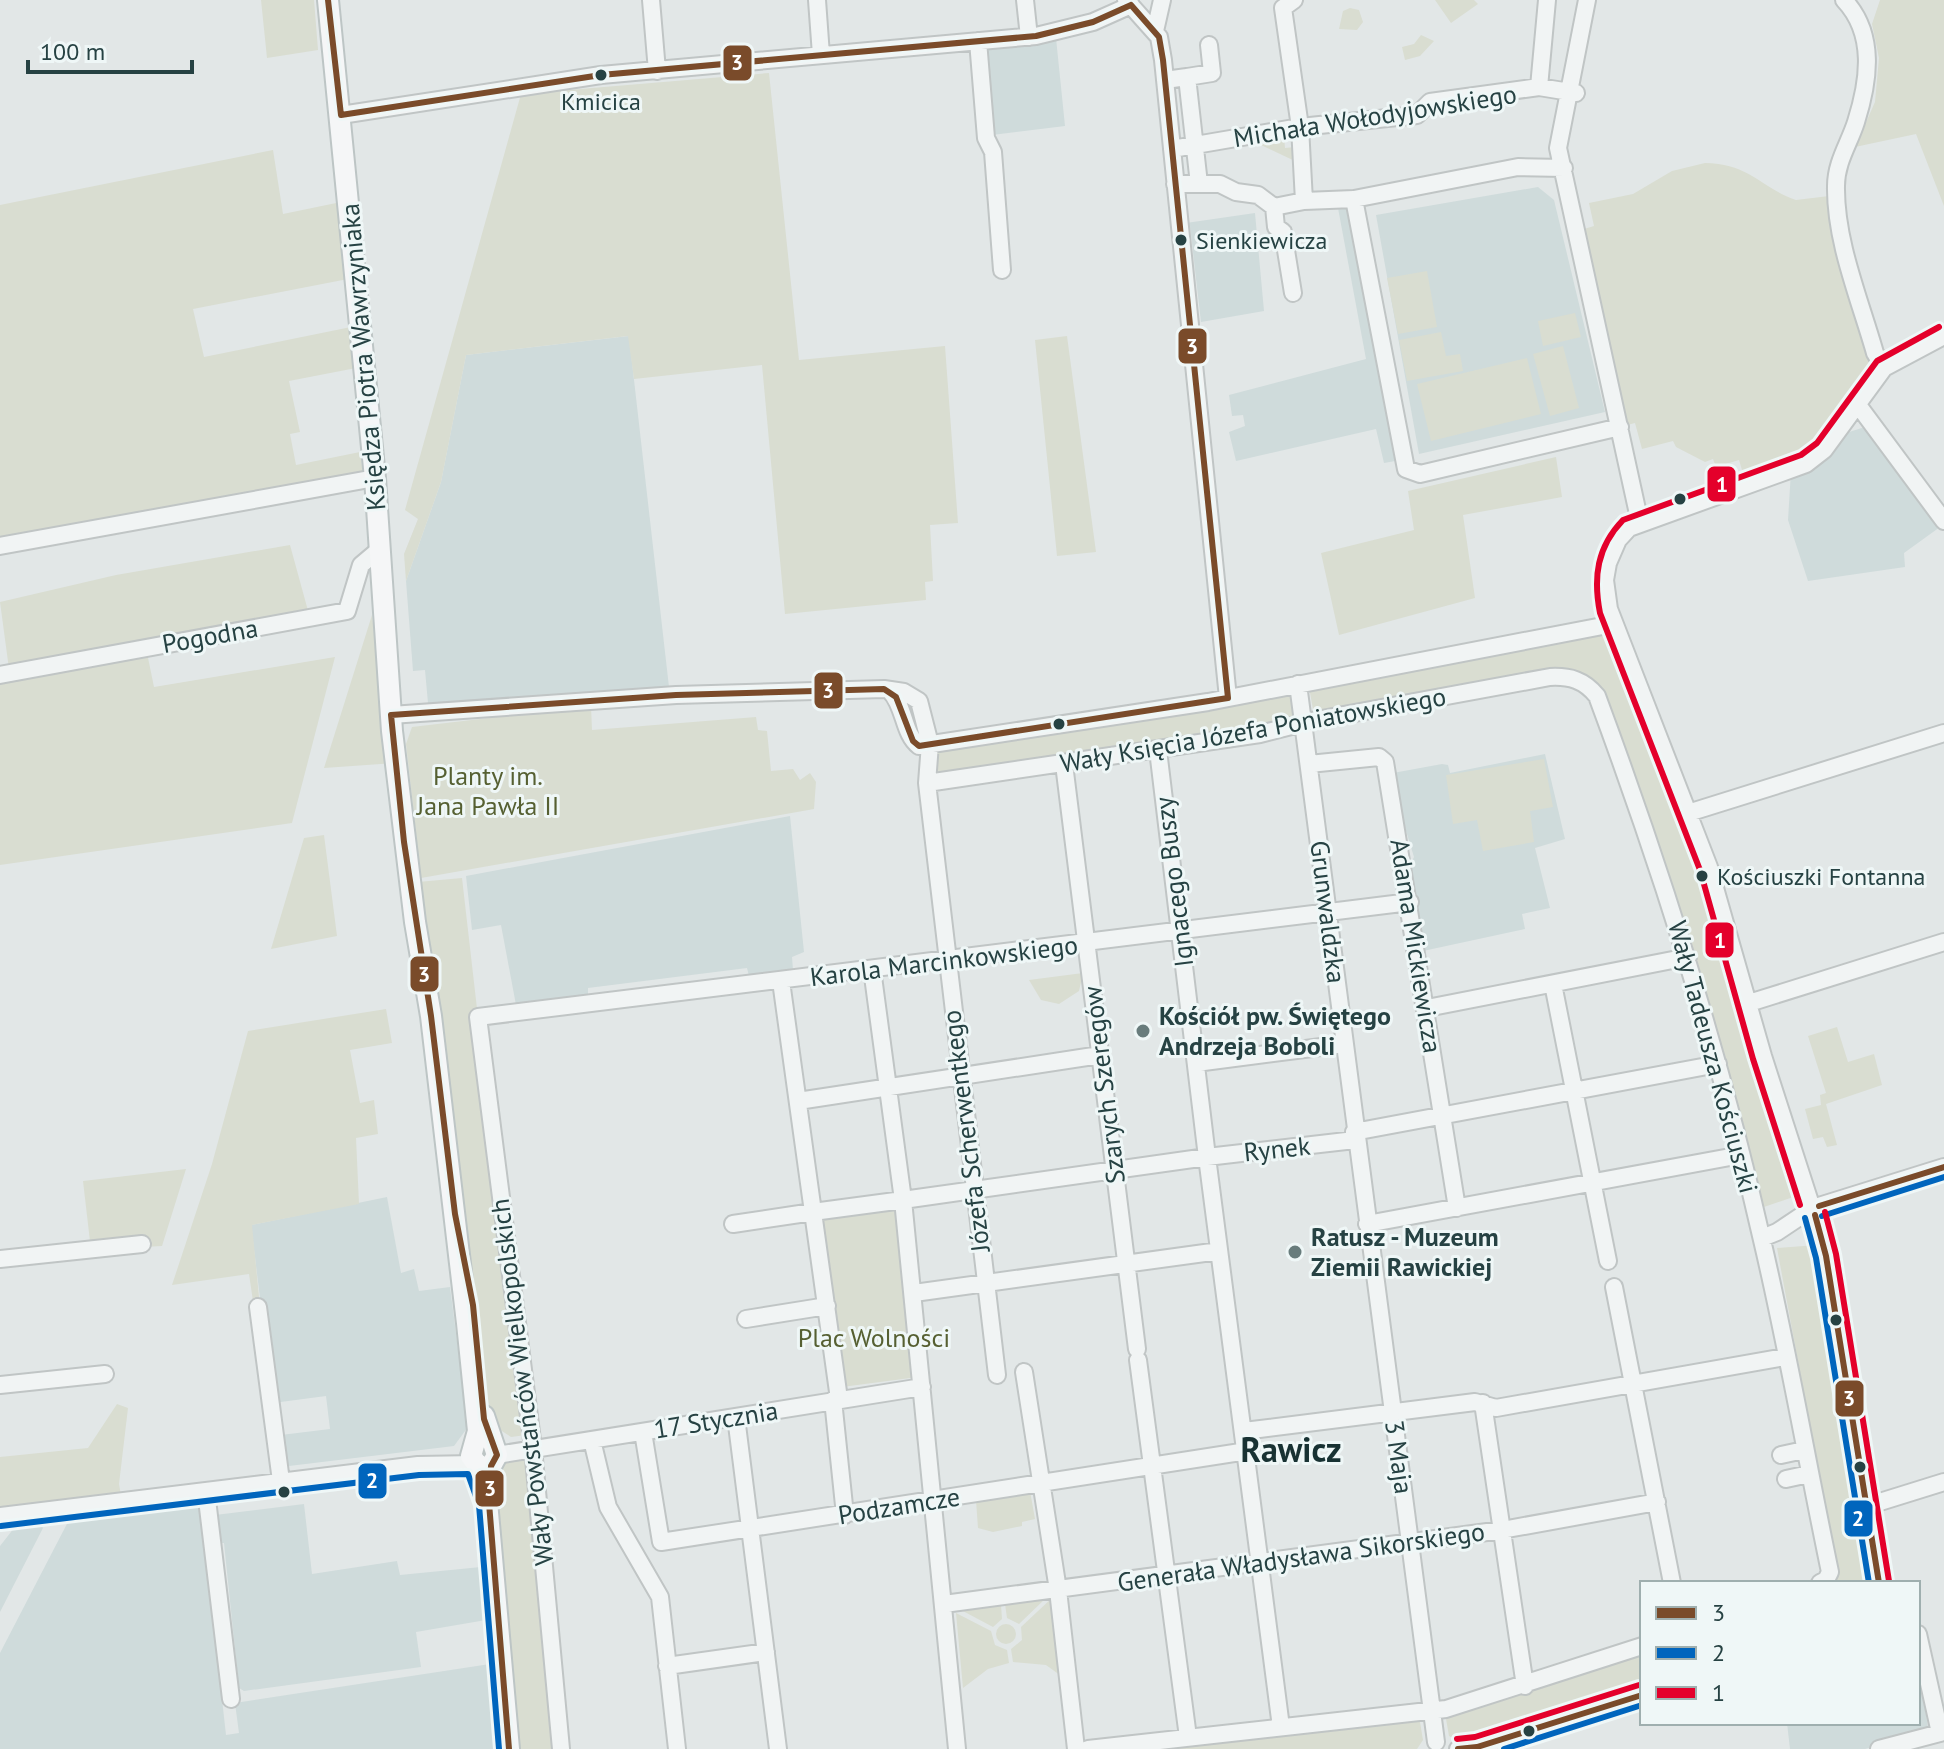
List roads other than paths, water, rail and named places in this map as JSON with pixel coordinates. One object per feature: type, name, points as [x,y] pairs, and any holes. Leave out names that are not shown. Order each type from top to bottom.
[{"type":"main road","name":"Księdza Piotra Wawrzyniaka","points":[[328,0],[375,478],[391,715]]},
{"type":"main road","name":"Wały Powstańców Wielkopolskich","points":[[391,715],[404,842],[431,1016],[485,1453],[509,1749]]},
{"type":"street","points":[[651,0],[657,71]]},
{"type":"street","points":[[817,0],[821,55]]},
{"type":"street","points":[[1025,0],[1029,37]]},
{"type":"street","points":[[1294,0],[1283,8],[1300,127],[1304,201]]},
{"type":"street","points":[[1539,87],[1547,0]]},
{"type":"street","points":[[1587,0],[1564,168],[1640,523],[1806,464],[1824,450],[1884,368],[1944,336]]},
{"type":"street","points":[[1572,92],[1597,0]]},
{"type":"street","points":[[1844,0],[1863,31],[1867,71],[1856,123],[1839,162],[1836,188],[1838,215],[1875,353],[1884,368]]},
{"type":"street","points":[[341,115],[512,87],[1029,37],[1075,28],[1129,2],[1155,31]]},
{"type":"street","points":[[1158,3],[1155,31],[1165,80],[1228,698]]},
{"type":"street","points":[[978,41],[986,138],[993,152],[1002,270]]},
{"type":"street","points":[[1165,80],[1212,73],[1209,45]]},
{"type":"street","points":[[1187,77],[1199,184]]},
{"type":"street","name":"Michała Wołodyjowskiego","points":[[1172,149],[1300,127],[1417,115],[1430,102],[1539,87],[1572,92]]},
{"type":"street","points":[[1293,293],[1283,232],[1276,227],[1274,207],[1304,201],[1354,199],[1518,167],[1564,168]]},
{"type":"street","name":"Michała Wołodyjowskiego","points":[[1175,184],[1220,184],[1236,192],[1258,195],[1274,207]]},
{"type":"street","points":[[1354,199],[1406,469],[1420,474],[1620,427]]},
{"type":"street","points":[[1858,405],[1944,521]]},
{"type":"street","points":[[0,546],[375,478]]},
{"type":"street","name":"Wały Tadeusza Kościuszki","points":[[1640,523],[1623,533],[1608,563],[1606,589],[1613,624],[1720,903],[1813,1209],[1826,1256],[1879,1581]]},
{"type":"street","name":"Pogodna","points":[[0,675],[347,611],[361,565],[380,549]]},
{"type":"street","name":"Wały Księcia Józefa Poniatowskiego","points":[[930,744],[1228,698],[1613,624]]},
{"type":"street","name":"Wały Księcia Józefa Poniatowskiego","points":[[927,783],[1260,734],[1304,722],[1550,677],[1579,680]]},
{"type":"street","name":"Wały Tadeusza Kościuszki","points":[[1579,680],[1597,696],[1688,957],[1718,1064],[1762,1238],[1807,1462],[1825,1580]]},
{"type":"street","name":"Grunwaldzka","points":[[1298,684],[1355,1136]]},
{"type":"street","points":[[391,715],[676,695],[890,691],[903,708],[913,741],[919,746],[930,744]]},
{"type":"street","points":[[1688,813],[1944,733]]},
{"type":"street","name":"Józefa Scherwentkego","points":[[930,744],[927,783],[959,1077],[997,1375]]},
{"type":"street","name":"Ignacego Buszy","points":[[1158,750],[1207,1157]]},
{"type":"street","name":"Adama Mickiewicza","points":[[1309,764],[1384,759],[1410,902],[1457,1208]]},
{"type":"street","name":"Szarych Szeregów","points":[[1064,764],[1125,1263],[1155,1464],[1188,1737]]},
{"type":"street","name":"Karola Marcinkowskiego","points":[[478,1017],[1410,902]]},
{"type":"street","points":[[1749,1003],[1944,942]]},
{"type":"street","points":[[1427,1008],[1688,957]]},
{"type":"street","points":[[872,969],[914,1293],[957,1749]]},
{"type":"street","points":[[781,981],[827,1306],[845,1515]]},
{"type":"street","points":[[1553,984],[1608,1261]]},
{"type":"street","name":"Wały Powstańców Wielkopolskich","points":[[478,1017],[533,1448],[561,1749]]},
{"type":"street","points":[[1196,1063],[1344,1044]]},
{"type":"street","points":[[798,1101],[1100,1055]]},
{"type":"street","name":"Rynek","points":[[1281,1727],[1207,1157],[1355,1136],[1718,1064]]},
{"type":"street","points":[[1355,1136],[1367,1224],[1741,1155]]},
{"type":"street","points":[[733,1224],[1207,1157]]},
{"type":"street","points":[[1762,1238],[1813,1209],[1944,1167]]},
{"type":"street","name":"3 Maja","points":[[1367,1224],[1436,1747]]},
{"type":"street","points":[[0,1259],[142,1244]]},
{"type":"street","points":[[914,1293],[1219,1251]]},
{"type":"street","points":[[1614,1287],[1672,1581]]},
{"type":"street","points":[[746,1319],[827,1306]]},
{"type":"street","points":[[258,1307],[281,1481]]},
{"type":"street","points":[[1244,1431],[1483,1403],[1496,1408],[1785,1357]]},
{"type":"street","points":[[1024,1372],[1058,1590],[1076,1749]]},
{"type":"street","points":[[0,1385],[105,1374]]},
{"type":"street","name":"17 Stycznia","points":[[0,1516],[419,1465],[922,1387]]},
{"type":"street","points":[[1483,1403],[1525,1686]]},
{"type":"street","points":[[736,1417],[778,1749]]},
{"type":"street","points":[[637,1560],[661,1542],[643,1432]]},
{"type":"street","points":[[592,1440],[608,1507],[660,1597],[677,1749]]},
{"type":"street","name":"Podzamcze","points":[[661,1542],[1247,1451]]},
{"type":"street","points":[[1781,1455],[1807,1462]]},
{"type":"street","points":[[1786,1479],[1807,1462]]},
{"type":"street","points":[[1867,1506],[1944,1482]]},
{"type":"street","points":[[206,1491],[231,1699]]},
{"type":"street","name":"Generała Władysława Sikorskiego","points":[[944,1604],[1502,1530],[1657,1502]]},
{"type":"street","points":[[1879,1749],[1942,1732],[1920,1642]]},
{"type":"street","points":[[1088,1749],[1433,1711],[1525,1686],[1640,1647]]},
{"type":"street","points":[[667,1666],[766,1652]]},
{"type":"street","points":[[1458,1749],[1477,1747],[1640,1696]]},
{"type":"place","name":"Kmicica","points":[[601,75]]},
{"type":"place","name":"Sienkiewicza","points":[[1181,240]]},
{"type":"place","name":"Kościuszki Fontanna","points":[[1702,876]]},
{"type":"place","name":"Kościół pw. Świętego Andrzeja Boboli","points":[[1143,1031]]},
{"type":"place","name":"Ratusz - Muzeum Ziemii Rawickiej","points":[[1295,1252]]},
{"type":"district","name":"Rawicz","points":[[1291,1450]]},
{"type":"park label","name":"Planty im. Jana Pawła II","points":[[488,791]]},
{"type":"park label","name":"Plac Wolności","points":[[874,1338]]}]
